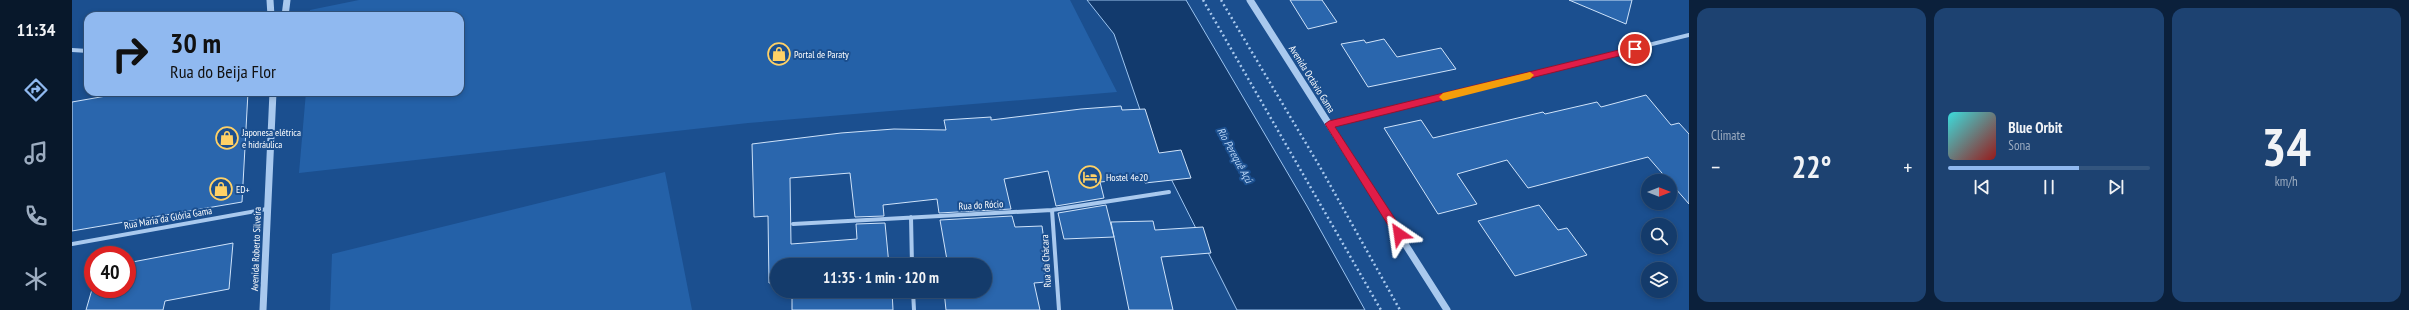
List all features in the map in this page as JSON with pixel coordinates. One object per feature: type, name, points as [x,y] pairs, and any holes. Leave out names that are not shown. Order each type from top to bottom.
[{"type":"street","points":[[270,0],[271,12]]},
{"type":"street","points":[[286,12],[287,0]]},
{"type":"street","name":"Avenida Octávio Gama","points":[[1250,0],[1447,310]]},
{"type":"street","points":[[1329,124],[1689,35]]},
{"type":"street","points":[[72,50],[84,51]]},
{"type":"street","name":"Avenida Roberto Silveira","points":[[263,310],[273,96]]},
{"type":"street","name":"Rua do Rócio","points":[[793,224],[1052,210],[1169,192]]},
{"type":"street","name":"Rua Maria da Glória Gama","points":[[72,244],[268,209]]},
{"type":"street","name":"Rua da Chácara","points":[[1052,210],[1059,310]]},
{"type":"street","points":[[911,217],[912,258]]},
{"type":"street","points":[[913,298],[914,310]]},
{"type":"path","points":[[1203,0],[1381,310]]},
{"type":"path","points":[[1221,0],[1320,167],[1400,310]]},
{"type":"shaded area","name":"Portal de Paraty","points":[[359,0],[1070,0],[1117,92],[748,123],[299,173],[306,96],[464,96],[464,12],[310,12],[310,10]]},
{"type":"shaded area","points":[[665,172],[692,310],[330,310],[332,254]]},
{"type":"water","name":"Rio Perequê Açú","points":[[1087,0],[1186,0],[1307,206],[1365,310],[1237,310],[1148,133],[1114,34]]},
{"type":"building","points":[[1290,0],[1322,0],[1337,22],[1308,29]]},
{"type":"building","points":[[1569,0],[1632,0],[1626,24]]},
{"type":"building","points":[[1384,39],[1397,57],[1441,48],[1456,69],[1368,87],[1341,44],[1364,40],[1366,43]]},
{"type":"building","points":[[1646,95],[1671,125],[1679,123],[1689,134],[1689,204],[1677,190],[1677,174],[1663,174],[1648,157],[1528,188],[1507,160],[1457,174],[1477,204],[1438,214],[1384,128],[1421,120],[1433,138],[1543,112],[1545,114],[1597,102],[1601,107]]},
{"type":"building","points":[[106,96],[248,96],[242,202],[72,231],[72,102]]},
{"type":"building","points":[[1121,106],[1122,110],[1145,109],[1159,153],[1181,150],[1191,178],[1145,183],[1143,178],[1100,182],[1104,198],[1056,206],[1048,171],[1004,179],[1011,209],[939,213],[937,199],[883,205],[884,216],[855,217],[850,173],[790,178],[791,244],[857,239],[856,224],[885,223],[888,258],[770,258],[769,283],[768,216],[754,217],[752,144],[841,133],[894,129],[946,130],[944,120],[991,117],[991,120],[1081,109]]},
{"type":"building","points":[[1106,205],[1114,237],[1064,239],[1058,213]]},
{"type":"building","points":[[1539,205],[1558,230],[1567,228],[1587,255],[1515,276],[1478,221]]},
{"type":"building","points":[[1012,216],[1015,227],[1042,226],[1047,262],[1044,262],[1046,282],[1034,283],[1040,310],[946,310],[945,298],[992,298],[992,258],[947,258],[940,220]]},
{"type":"building","points":[[1153,221],[1155,230],[1203,227],[1211,253],[1161,257],[1173,310],[1129,310],[1111,222]]},
{"type":"building","points":[[233,243],[229,289],[165,301],[163,310],[86,310],[90,298],[136,298],[136,261]]},
{"type":"building","points":[[792,298],[892,298],[893,310],[792,310]]},
{"type":"slow traffic","points":[[1443,97],[1530,75]]},
{"type":"place","name":"Portal de Paraty","points":[[779,54]]},
{"type":"place","name":"Japonesa elétrica e hidráulica","points":[[227,138]]},
{"type":"place","name":"Hostel 4e20","points":[[1090,177]]},
{"type":"place","name":"ED+","points":[[221,189]]},
{"type":"route","points":[[1399,234],[1329,124],[1635,49]]}]
